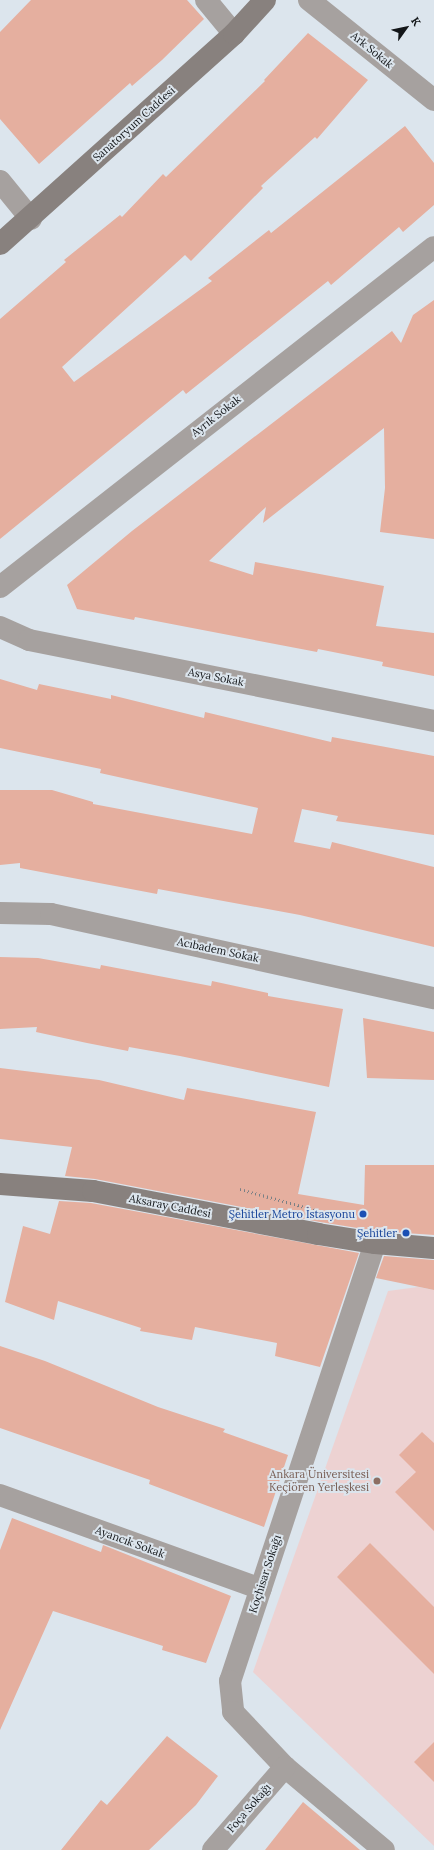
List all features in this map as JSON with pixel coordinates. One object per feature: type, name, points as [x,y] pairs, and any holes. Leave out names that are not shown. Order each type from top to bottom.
[{"type":"street","points":[[206,0],[234,34]]},
{"type":"street","name":"Sanatoryum Caddesi","points":[[0,244],[30,219],[234,34],[264,0]]},
{"type":"street","name":"Ark Sokak","points":[[309,0],[434,100]]},
{"type":"street","points":[[0,181],[30,219]]},
{"type":"street","name":"Ayrık Sokak","points":[[0,587],[434,247]]},
{"type":"street","name":"Asya Sokak","points":[[0,628],[29,640],[434,721]]},
{"type":"street","name":"Acıbadem Sokak","points":[[0,913],[51,914],[434,998]]},
{"type":"street","name":"Aksaray Caddesi","points":[[0,1184],[93,1191],[375,1243],[434,1248]]},
{"type":"street","name":"Koçhisar Sokağı","points":[[375,1243],[230,1681],[233,1712],[285,1767],[384,1850]]},
{"type":"street","name":"Ayancık Sokak","points":[[0,1495],[260,1589]]},
{"type":"street","name":"Foça Sokağı","points":[[214,1850],[285,1767]]},
{"type":"path","points":[[240,1189],[306,1208]]},
{"type":"shaded area","name":"Ankara Üniversitesi Keçiören Yerleşkesi","points":[[418,1287],[434,1290],[434,1846],[253,1672],[388,1291]]},
{"type":"building","points":[[31,0],[187,0],[204,19],[162,60],[132,86],[130,83],[39,164],[0,119],[0,32]]},
{"type":"building","points":[[308,33],[368,80],[317,139],[315,137],[261,186],[263,188],[191,261],[185,255],[62,367],[74,382],[212,281],[208,278],[269,230],[271,233],[405,126],[434,163],[434,205],[403,232],[399,227],[331,285],[328,281],[186,394],[183,390],[0,539],[0,319],[66,262],[64,260],[120,215],[122,217],[163,174],[166,177],[265,81],[264,80]]},
{"type":"building","points":[[434,300],[434,539],[380,532],[385,488],[384,428],[263,523],[266,507],[209,561],[253,575],[255,562],[384,586],[376,626],[434,633],[434,676],[382,666],[383,662],[318,649],[317,652],[135,617],[134,620],[77,609],[67,585],[132,531],[392,331],[401,343],[413,315]]},
{"type":"building","points":[[0,679],[37,690],[39,684],[111,699],[111,695],[204,718],[205,712],[331,742],[332,737],[434,756],[434,835],[336,821],[338,816],[302,809],[294,842],[330,849],[332,842],[434,867],[434,947],[300,915],[158,889],[157,894],[20,868],[20,863],[0,865],[0,790],[52,790],[93,802],[93,804],[252,834],[258,808],[100,773],[101,769],[0,748]]},
{"type":"building","points":[[0,957],[38,958],[100,969],[101,965],[211,986],[212,981],[268,993],[268,996],[343,1009],[329,1087],[180,1056],[129,1047],[128,1051],[87,1043],[36,1032],[37,1027],[0,1029]]},
{"type":"building","points":[[363,1018],[434,1032],[434,1080],[367,1078]]},
{"type":"building","points":[[0,1068],[99,1080],[184,1100],[187,1088],[316,1112],[298,1194],[364,1205],[365,1165],[434,1165],[434,1235],[376,1231],[320,1222],[95,1179],[65,1176],[72,1147],[0,1139]]},
{"type":"building","points":[[59,1201],[91,1203],[359,1253],[320,1367],[275,1356],[277,1343],[195,1327],[192,1340],[140,1331],[141,1328],[58,1301],[54,1320],[5,1302],[23,1226],[50,1234]]},
{"type":"building","points":[[384,1256],[434,1260],[434,1290],[376,1278]]},
{"type":"building","points":[[0,1346],[45,1361],[158,1407],[225,1429],[223,1432],[288,1455],[264,1527],[149,1484],[150,1480],[0,1428]]},
{"type":"building","points":[[422,1432],[434,1443],[434,1531],[395,1492],[416,1472],[399,1455]]},
{"type":"building","points":[[12,1518],[101,1552],[103,1545],[231,1596],[206,1663],[162,1650],[163,1646],[53,1611],[0,1730],[0,1550]]},
{"type":"building","points":[[370,1543],[434,1607],[434,1674],[337,1577]]},
{"type":"building","points":[[167,1736],[218,1776],[196,1805],[149,1850],[61,1850],[101,1800],[107,1805]]},
{"type":"building","points":[[434,1742],[434,1782],[414,1762]]},
{"type":"building","points":[[303,1802],[360,1850],[265,1850]]},
{"type":"place","name":"Şehitler Metro İstasyonu","points":[[363,1214]]},
{"type":"place","name":"Şehitler","points":[[406,1233]]},
{"type":"place","name":"Ankara Üniversitesi Keçiören Yerleşkesi","points":[[377,1481]]}]
